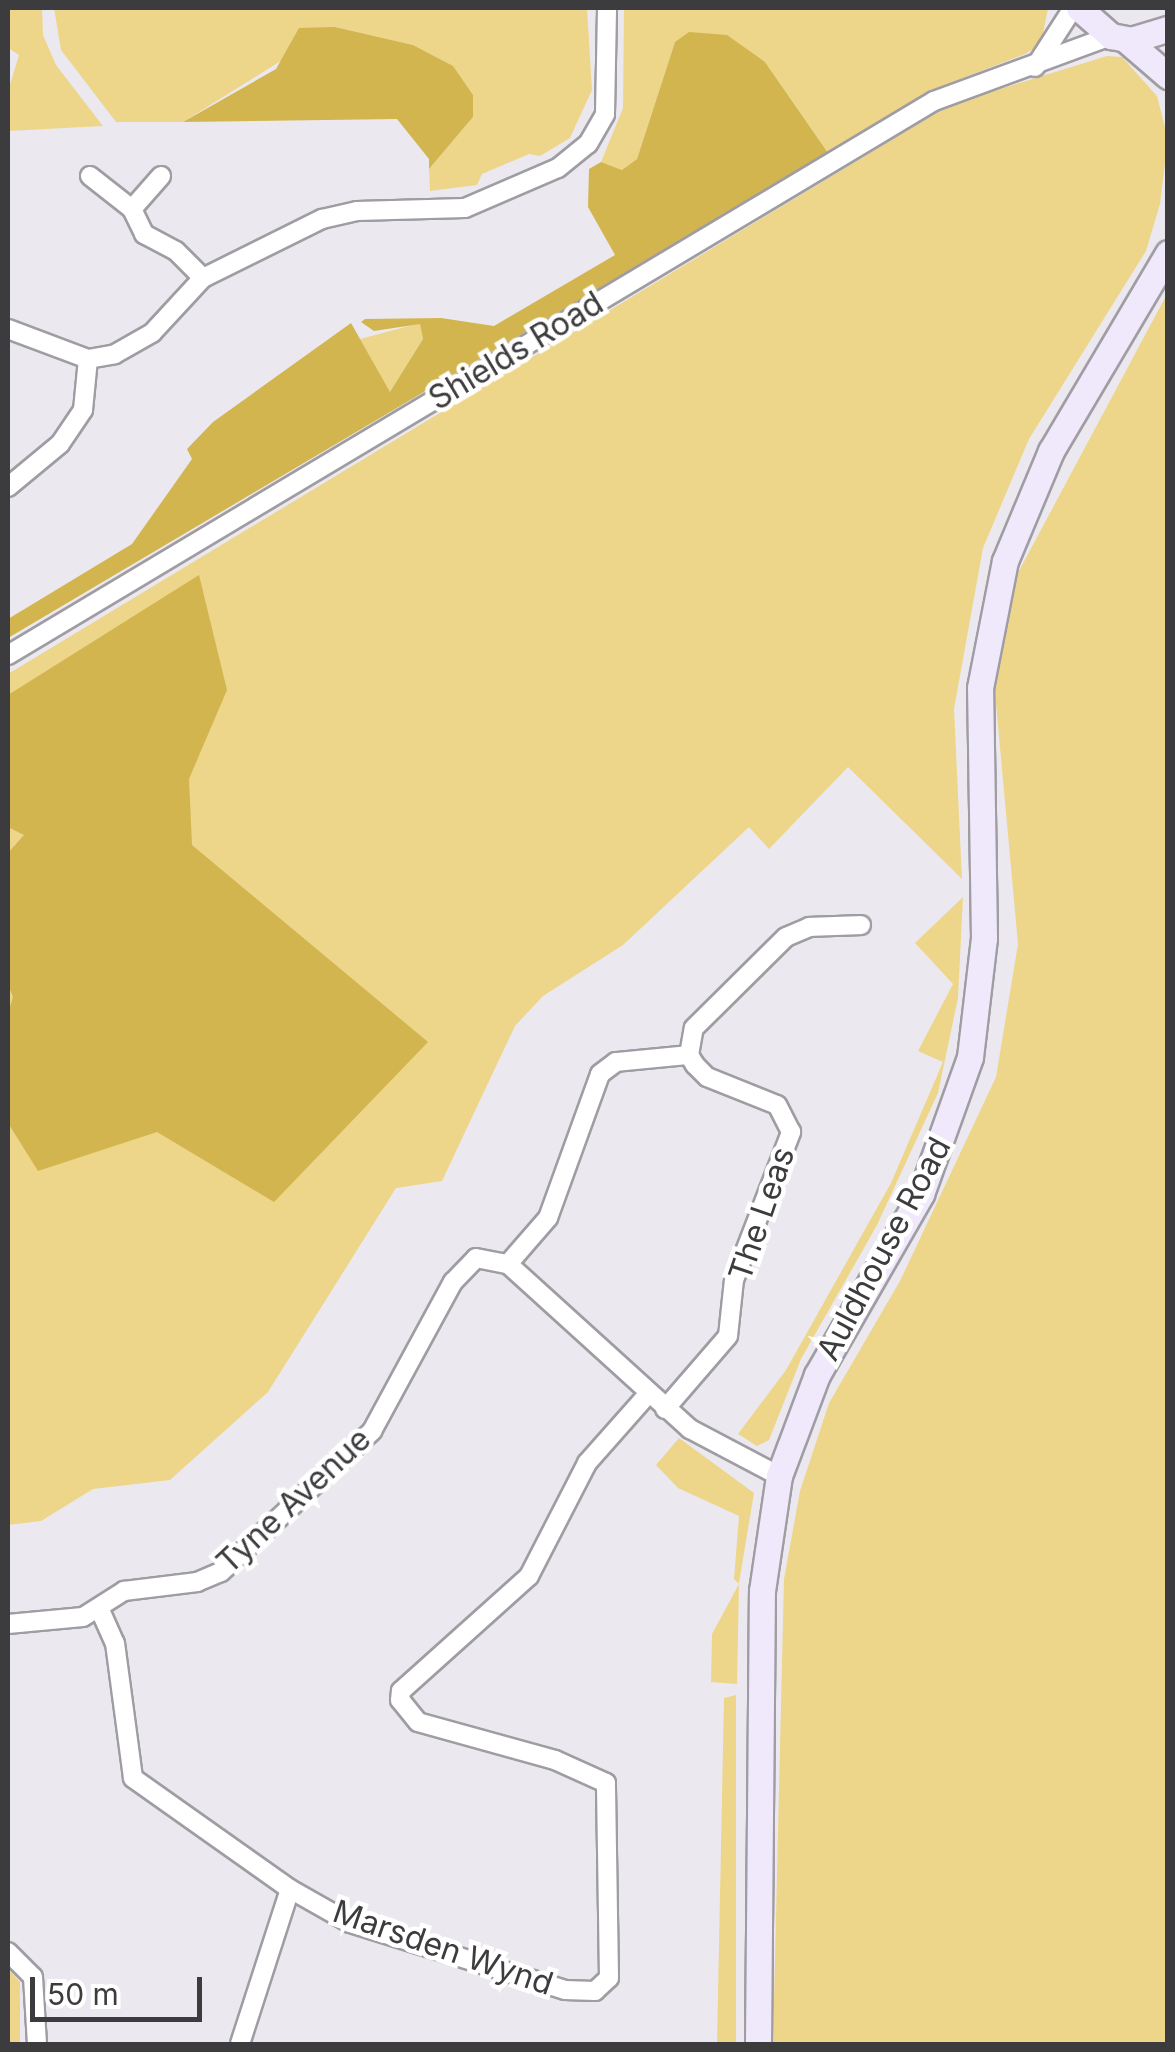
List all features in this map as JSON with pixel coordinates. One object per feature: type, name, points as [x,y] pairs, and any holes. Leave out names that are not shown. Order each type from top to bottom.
[{"type":"street","points":[[1034,68],[1076,8],[1168,76]]},
{"type":"street","points":[[8,329],[88,359],[134,346],[203,278],[322,218],[357,210],[465,208],[558,168],[588,144],[605,114],[606,10]]},
{"type":"street","points":[[1118,37],[1168,29]]},
{"type":"street","name":"Shields Road","points":[[8,655],[934,101],[1118,37]]},
{"type":"street","points":[[90,176],[132,209],[144,234],[176,250],[203,278]]},
{"type":"street","points":[[132,209],[160,176]]},
{"type":"street","name":"Auldhouse Road","points":[[758,2044],[760,1629],[778,1476],[817,1375],[921,1194],[970,1056],[984,938],[980,688],[1005,561],[1051,451],[1168,253]]},
{"type":"street","points":[[8,487],[60,444],[83,410],[88,359]]},
{"type":"street","points":[[778,1476],[744,1463],[666,1409],[508,1264],[548,1218],[566,1155],[600,1074],[616,1062],[690,1055],[694,1028],[786,937],[809,927],[861,925]]},
{"type":"street","name":"The Leas","points":[[666,1409],[728,1336],[734,1280],[791,1132],[784,1110],[706,1077],[690,1055]]},
{"type":"street","name":"Tyne Avenue","points":[[8,1624],[100,1610],[124,1590],[197,1582],[222,1572],[382,1419],[466,1267],[476,1258],[508,1264]]},
{"type":"street","name":"Marsden Wynd","points":[[290,1889],[350,1923],[565,1990],[595,1990],[609,1978],[606,1782],[554,1760],[418,1722],[400,1700],[401,1691],[529,1576],[587,1463],[648,1394]]},
{"type":"street","points":[[100,1610],[115,1643],[133,1778],[290,1889],[240,2044]]},
{"type":"street","points":[[8,1952],[33,1977],[37,2044]]},
{"type":"shaded area","points":[[8,8],[42,8],[43,35],[56,65],[103,126],[8,131],[8,91],[19,55],[8,48]]},
{"type":"shaded area","points":[[54,8],[587,8],[592,90],[570,138],[540,156],[529,154],[482,174],[477,185],[430,191],[429,169],[473,117],[452,66],[413,45],[335,27],[183,122],[116,122],[61,50]]},
{"type":"shaded area","points":[[624,8],[1048,8],[1041,44],[945,85],[828,153],[765,62],[675,42],[637,159],[622,170],[601,162],[623,108]]},
{"type":"shaded area","points":[[335,27],[413,45],[453,66],[473,95],[473,117],[429,169],[429,159],[397,119],[183,122],[276,69],[299,28]]},
{"type":"shaded area","points":[[689,32],[727,35],[765,62],[828,153],[8,638],[8,619],[132,544],[192,459],[187,449],[213,422],[351,323],[390,392],[423,339],[420,324],[374,331],[361,322],[365,319],[441,318],[494,326],[615,255],[588,207],[589,169],[601,162],[622,170],[637,159],[675,42]]},
{"type":"shaded area","points":[[1107,56],[1122,57],[1157,96],[1168,139],[1160,204],[1146,251],[1029,439],[983,548],[954,709],[962,879],[848,767],[769,849],[749,827],[623,945],[543,996],[515,1026],[442,1181],[396,1188],[268,1392],[170,1480],[93,1489],[41,1521],[8,1525],[8,674],[951,104]]},
{"type":"shaded area","points":[[1167,294],[1167,2044],[773,2044],[784,1579],[800,1491],[829,1403],[900,1281],[996,1077],[1018,944],[989,627]]},
{"type":"shaded area","points":[[420,323],[423,339],[390,393],[360,339]]},
{"type":"shaded area","points":[[199,575],[227,690],[189,779],[192,845],[428,1042],[274,1202],[157,1132],[38,1171],[8,1123],[8,1013],[13,997],[8,985],[8,853],[24,835],[8,827],[8,695]]},
{"type":"shaded area","points":[[963,897],[958,998],[938,1093],[877,1225],[801,1359],[769,1440],[757,1446],[738,1434],[786,1370],[891,1183],[943,1062],[918,1051],[953,984],[915,943]]},
{"type":"shaded area","points":[[679,1438],[754,1493],[739,1584],[734,1579],[739,1516],[678,1488],[656,1465]]},
{"type":"shaded area","points":[[739,1584],[737,1684],[711,1682],[712,1634]]},
{"type":"shaded area","points":[[736,1695],[736,2044],[717,2044],[724,1698]]},
{"type":"shaded area","points":[[8,1969],[20,1982],[20,2044],[8,2044]]}]
